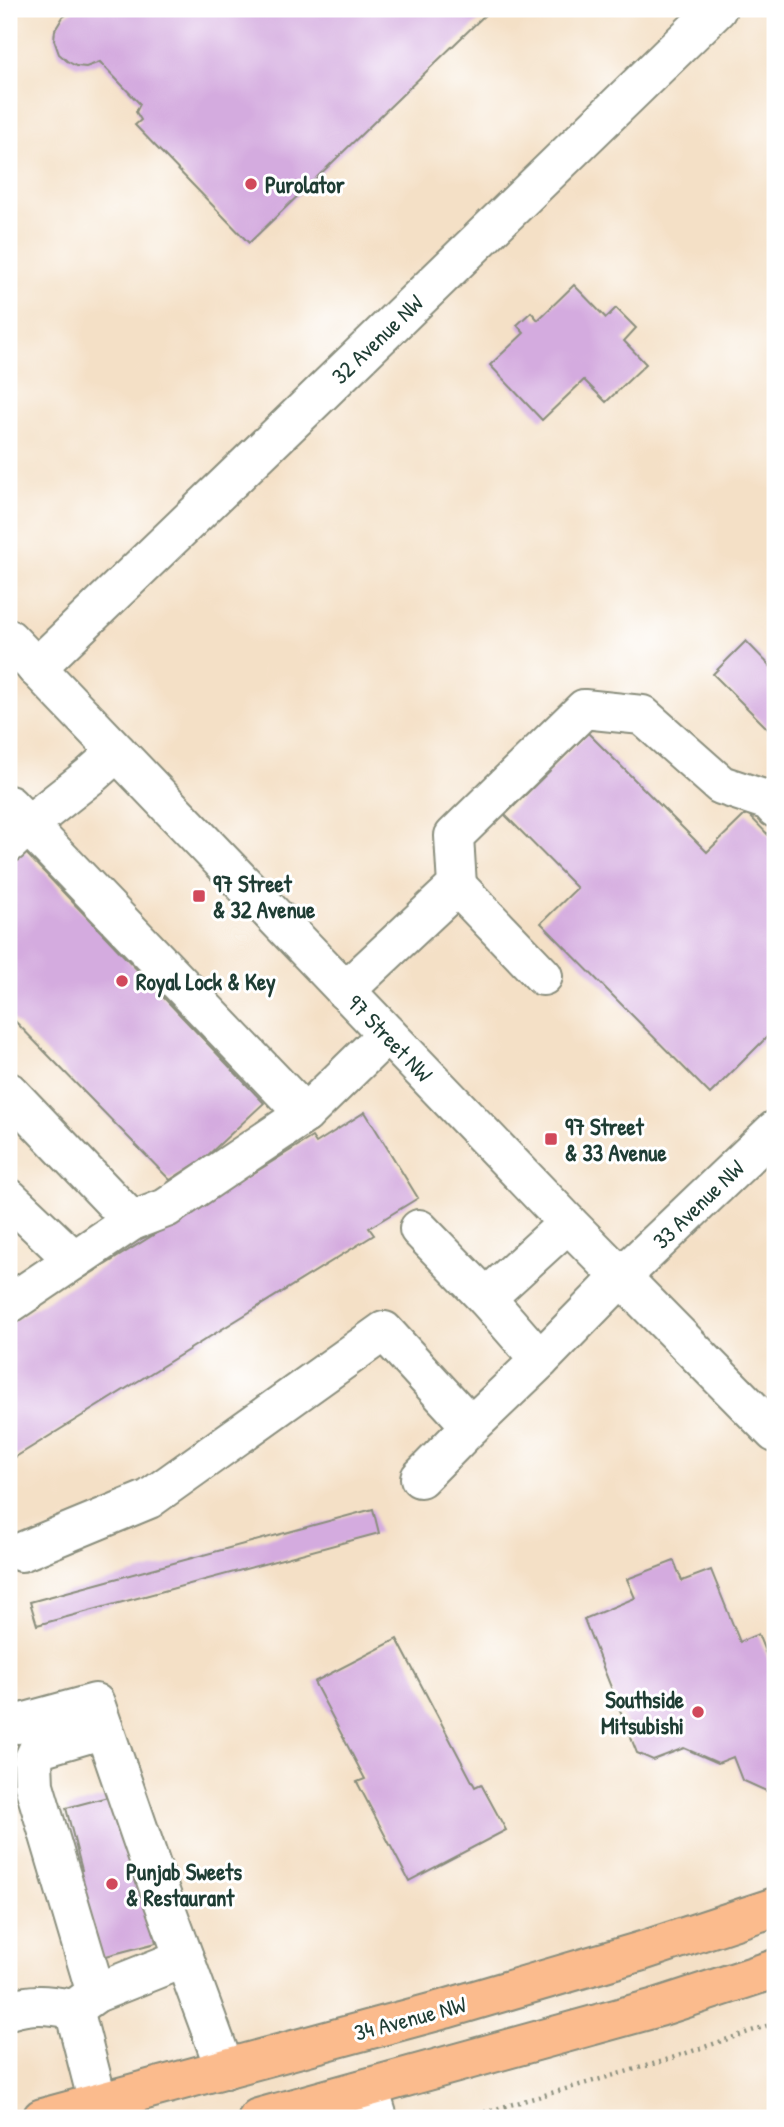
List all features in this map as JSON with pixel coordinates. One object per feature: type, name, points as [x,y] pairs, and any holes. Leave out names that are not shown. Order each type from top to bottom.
[{"type":"main road","name":"34 Avenue NW","points":[[42,2118],[445,2009],[642,1951],[775,1908]]},
{"type":"main road","points":[[258,2118],[374,2103],[775,1969]]},
{"type":"street","name":"32 Avenue NW","points":[[36,668],[717,9]]},
{"type":"street","name":"97 Street NW","points":[[9,639],[568,1223],[775,1433]]},
{"type":"street","points":[[543,976],[457,886],[454,836],[584,709],[642,715],[721,785],[769,802],[775,808]]},
{"type":"street","points":[[117,752],[90,776],[15,825],[305,1114]]},
{"type":"street","points":[[345,990],[457,886]]},
{"type":"street","points":[[9,1304],[132,1221],[166,1208],[305,1114],[387,1034]]},
{"type":"street","points":[[9,1092],[132,1221]]},
{"type":"street","name":"33 Avenue NW","points":[[420,1478],[621,1277],[775,1130]]},
{"type":"street","points":[[9,1198],[74,1261]]},
{"type":"street","points":[[486,1297],[568,1223]]},
{"type":"street","points":[[419,1229],[486,1297],[540,1360]]},
{"type":"street","points":[[21,1552],[149,1499],[384,1331],[471,1426]]},
{"type":"street","points":[[18,1724],[95,1703],[225,2069]]},
{"type":"street","points":[[98,2103],[85,2001],[34,1785],[33,1761],[39,1748],[104,1729]]},
{"type":"street","points":[[9,2010],[28,2004],[85,2001],[184,1958]]},
{"type":"path","points":[[464,2118],[660,2062],[775,2023]]},
{"type":"building","name":"Purolator","points":[[75,9],[491,9],[249,243],[135,125],[141,120],[136,112],[140,104],[100,62],[86,67],[76,66],[59,54],[54,40],[55,30],[63,17]]},
{"type":"building","points":[[574,285],[606,318],[616,308],[636,328],[624,341],[646,364],[606,402],[584,380],[542,420],[490,365],[524,333],[517,325],[531,312],[538,320]]},
{"type":"building","points":[[746,641],[775,671],[775,736],[713,674]]},
{"type":"building","points":[[588,733],[707,852],[747,813],[775,842],[775,1029],[710,1094],[541,923],[577,888],[505,815]]},
{"type":"building","points":[[23,850],[264,1103],[206,1157],[170,1180],[9,1015],[9,865]]},
{"type":"building","points":[[365,1112],[418,1198],[369,1228],[374,1235],[9,1461],[9,1324],[312,1137],[316,1143]]},
{"type":"building","points":[[373,1509],[379,1533],[37,1625],[30,1602]]},
{"type":"building","name":"Southside Mitsubishi","points":[[674,1561],[682,1581],[711,1570],[740,1642],[758,1634],[775,1676],[775,1795],[742,1780],[733,1757],[718,1763],[684,1748],[653,1760],[637,1753],[584,1619],[635,1598],[627,1579]]},
{"type":"building","points":[[397,1639],[475,1787],[481,1784],[506,1830],[409,1881],[357,1782],[365,1779],[314,1682]]},
{"type":"building","name":"Punjab Sweets & Restaurant","points":[[123,1793],[156,1943],[102,1957],[75,1872],[82,1870],[66,1808]]},
{"type":"place","name":"Purolator","points":[[251,184]]},
{"type":"place","name":"97 Street & 32 Avenue","points":[[199,896]]},
{"type":"place","name":"Royal Lock & Key","points":[[122,981]]},
{"type":"place","name":"97 Street & 33 Avenue","points":[[551,1139]]},
{"type":"place","name":"Southside Mitsubishi","points":[[698,1712]]},
{"type":"place","name":"Punjab Sweets & Restaurant","points":[[112,1884]]}]
